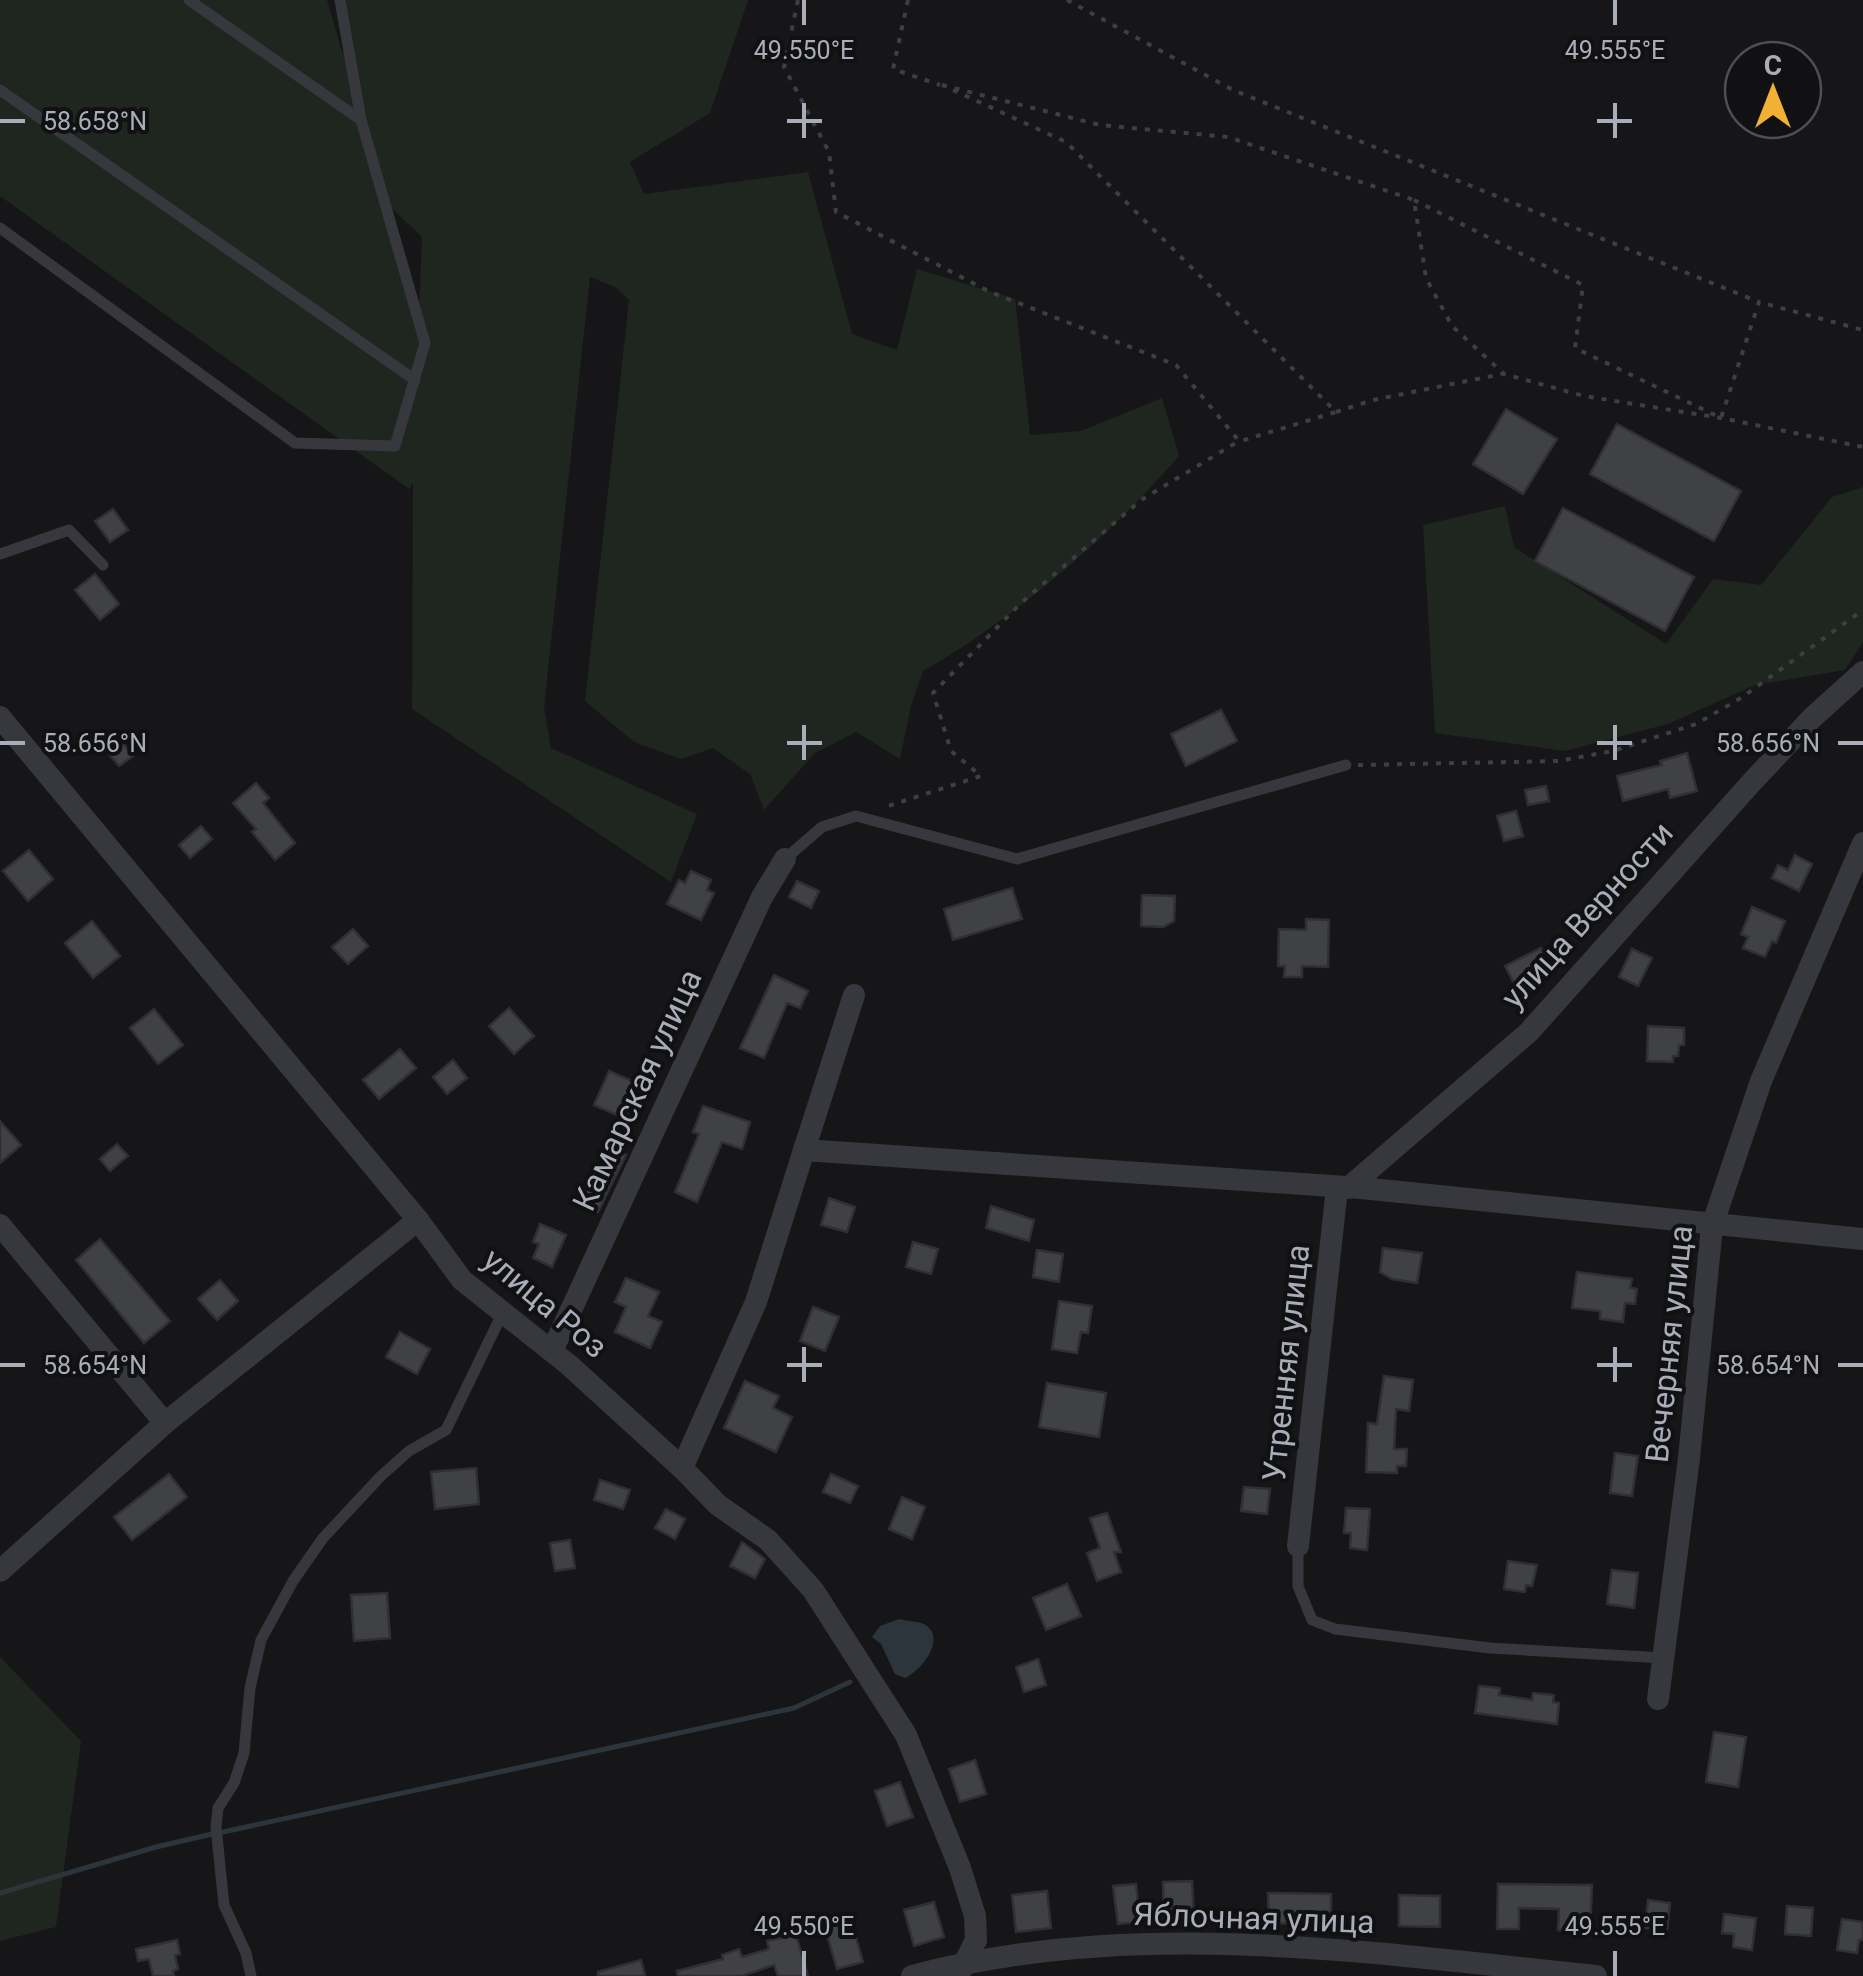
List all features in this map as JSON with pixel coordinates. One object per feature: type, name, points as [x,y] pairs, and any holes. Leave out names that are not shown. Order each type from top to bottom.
[{"type":"street","name":"улица Верности","points":[[1343,1188],[1529,1032],[1704,833],[1812,718],[1863,672]]},
{"type":"street","name":"улица Роз","points":[[0,717],[418,1220],[462,1280],[552,1350],[718,1505],[768,1540],[814,1590],[906,1735],[960,1868],[975,1916],[976,1940],[961,1969]]},
{"type":"street","name":"Вечерняя улица","points":[[1658,1699],[1689,1458],[1712,1226],[1761,1080],[1863,844]]},
{"type":"street","name":"Камарская улица","points":[[552,1350],[762,898],[785,858]]},
{"type":"street","points":[[682,1468],[756,1302],[854,996]]},
{"type":"street","points":[[804,1150],[1343,1188],[1863,1238]]},
{"type":"street","name":"Утренняя улица","points":[[1298,1546],[1343,1188]]},
{"type":"street","points":[[0,1571],[165,1423],[418,1220]]},
{"type":"street","points":[[0,1225],[165,1423]]},
{"type":"street","name":"Яблочная улица","points":[[912,1976],[1114,1945],[1299,1946],[1596,1976]]},
{"type":"lane","points":[[190,0],[361,120]]},
{"type":"lane","points":[[0,228],[295,443],[396,446],[425,343],[361,120],[340,0]]},
{"type":"lane","points":[[0,90],[414,380]]},
{"type":"lane","points":[[0,554],[69,530],[103,565]]},
{"type":"lane","points":[[785,858],[822,827],[856,816],[1018,859],[1346,765]]},
{"type":"lane","points":[[250,1976],[246,1953],[224,1905],[216,1827],[218,1808],[234,1783],[244,1753],[250,1688],[260,1640],[323,1538],[380,1476],[409,1451],[446,1430],[502,1314]]},
{"type":"lane","points":[[1298,1546],[1298,1586],[1312,1620],[1335,1629],[1490,1648],[1664,1658]]},
{"type":"path","points":[[798,0],[784,67],[829,152],[836,212],[988,291],[1176,365],[1239,442]]},
{"type":"path","points":[[908,0],[892,68],[942,86],[1066,142],[1336,412]]},
{"type":"path","points":[[1067,0],[1233,90],[1759,302],[1863,330]]},
{"type":"path","points":[[942,86],[1100,125],[1228,137],[1414,200],[1583,285],[1575,348],[1721,418]]},
{"type":"path","points":[[1414,200],[1426,278],[1452,326],[1504,374]]},
{"type":"path","points":[[1721,418],[1759,302]]},
{"type":"path","points":[[856,816],[981,776],[951,751],[932,693],[1022,602],[1141,500],[1239,442],[1373,400],[1504,374],[1584,396],[1863,447]]},
{"type":"path","points":[[1346,765],[1559,761],[1613,750],[1696,724],[1741,698],[1863,610]]},
{"type":"shaded area","points":[[0,0],[327,0],[343,55],[346,0],[748,0],[710,113],[630,162],[644,194],[808,172],[852,334],[897,350],[917,269],[1015,299],[1030,435],[1081,431],[1162,398],[1179,456],[1060,574],[993,626],[923,671],[900,759],[856,732],[815,753],[764,810],[750,774],[713,748],[681,759],[634,742],[585,701],[629,300],[615,287],[590,277],[544,707],[551,748],[697,814],[671,882],[412,709],[413,483],[409,489],[0,196]],"holes":[[[386,203],[422,237],[419,317]]]},
{"type":"shaded area","points":[[1863,487],[1863,642],[1845,670],[1755,685],[1668,724],[1565,751],[1435,733],[1423,525],[1505,506],[1514,547],[1666,644],[1713,579],[1761,585],[1832,497]]},
{"type":"shaded area","points":[[899,1619],[924,1624],[933,1637],[924,1662],[905,1678],[895,1674],[881,1644],[872,1637],[880,1626]]},
{"type":"shaded area","points":[[0,1657],[81,1741],[56,1927],[0,1941]]},
{"type":"building","points":[[1506,409],[1557,439],[1523,494],[1473,464]]},
{"type":"building","points":[[1617,424],[1741,491],[1714,541],[1590,474]]},
{"type":"building","points":[[1563,508],[1694,577],[1665,631],[1535,561]]},
{"type":"building","points":[[113,509],[128,530],[110,542],[95,521]]},
{"type":"building","points":[[95,574],[119,604],[100,620],[75,590]]},
{"type":"building","points":[[1221,710],[1237,741],[1186,766],[1171,734]]},
{"type":"building","points":[[122,742],[133,756],[119,766],[108,753]]},
{"type":"building","points":[[1687,753],[1697,791],[1670,798],[1668,789],[1623,801],[1617,776],[1662,765],[1660,761]]},
{"type":"building","points":[[256,783],[269,798],[263,803],[295,843],[275,860],[252,832],[256,829],[233,803]]},
{"type":"building","points":[[1546,786],[1549,801],[1528,805],[1525,790]]},
{"type":"building","points":[[1516,811],[1523,836],[1504,841],[1497,816]]},
{"type":"building","points":[[201,826],[212,839],[190,858],[179,845]]},
{"type":"building","points":[[29,850],[53,879],[28,901],[3,871]]},
{"type":"building","points":[[1795,855],[1812,864],[1799,891],[1772,878],[1778,865],[1788,870]]},
{"type":"building","points":[[691,871],[711,880],[707,890],[714,893],[701,920],[667,904],[679,880],[685,883]]},
{"type":"building","points":[[797,881],[819,891],[811,908],[789,897]]},
{"type":"building","points":[[1012,888],[1022,919],[953,940],[944,909]]},
{"type":"building","points":[[1142,895],[1175,896],[1174,921],[1163,927],[1141,926]]},
{"type":"building","points":[[1752,907],[1785,921],[1765,957],[1743,948],[1748,937],[1741,934]]},
{"type":"building","points":[[1306,919],[1329,920],[1328,967],[1302,966],[1302,977],[1284,977],[1285,966],[1278,966],[1279,929],[1306,930]]},
{"type":"building","points":[[92,921],[120,956],[93,978],[65,943]]},
{"type":"building","points":[[353,929],[368,946],[348,964],[332,947]]},
{"type":"building","points":[[1541,948],[1551,968],[1515,985],[1505,966]]},
{"type":"building","points":[[1632,949],[1652,958],[1638,986],[1619,977]]},
{"type":"building","points":[[774,975],[808,991],[800,1008],[787,1003],[764,1058],[740,1048]]},
{"type":"building","points":[[509,1008],[534,1036],[514,1054],[489,1026]]},
{"type":"building","points":[[154,1009],[183,1045],[158,1064],[130,1028]]},
{"type":"building","points":[[1648,1026],[1684,1028],[1684,1045],[1679,1045],[1673,1062],[1647,1061]]},
{"type":"building","points":[[400,1049],[416,1068],[379,1099],[363,1080]]},
{"type":"building","points":[[453,1060],[467,1078],[447,1094],[433,1077]]},
{"type":"building","points":[[609,1071],[639,1084],[626,1119],[594,1105]]},
{"type":"building","points":[[703,1106],[750,1122],[742,1149],[722,1142],[697,1202],[675,1192],[699,1134],[693,1132]]},
{"type":"building","points":[[0,1121],[21,1145],[0,1163]]},
{"type":"building","points":[[117,1144],[128,1156],[110,1171],[100,1159]]},
{"type":"building","points":[[606,1148],[626,1155],[598,1212],[578,1205],[585,1187],[592,1190]]},
{"type":"building","points":[[829,1198],[855,1207],[847,1232],[821,1225]]},
{"type":"building","points":[[991,1206],[1034,1220],[1029,1241],[986,1228]]},
{"type":"building","points":[[540,1224],[566,1235],[552,1267],[533,1258],[539,1244],[533,1242]]},
{"type":"building","points":[[100,1239],[170,1321],[144,1343],[76,1260]]},
{"type":"building","points":[[913,1242],[938,1249],[931,1274],[906,1267]]},
{"type":"building","points":[[1383,1248],[1422,1253],[1417,1283],[1392,1279],[1380,1272]]},
{"type":"building","points":[[1037,1250],[1063,1254],[1059,1282],[1033,1277]]},
{"type":"building","points":[[1577,1272],[1632,1279],[1630,1288],[1637,1289],[1635,1304],[1625,1303],[1623,1322],[1600,1319],[1600,1311],[1572,1308]]},
{"type":"building","points":[[626,1278],[659,1292],[648,1316],[662,1322],[650,1348],[615,1332],[626,1307],[615,1302]]},
{"type":"building","points":[[220,1280],[238,1301],[217,1320],[198,1299]]},
{"type":"building","points":[[1059,1301],[1092,1306],[1088,1333],[1081,1332],[1077,1353],[1052,1349]]},
{"type":"building","points":[[813,1307],[839,1317],[825,1351],[800,1341]]},
{"type":"building","points":[[400,1332],[430,1349],[417,1374],[386,1357]]},
{"type":"building","points":[[1384,1376],[1413,1380],[1409,1411],[1396,1409],[1394,1449],[1407,1449],[1406,1466],[1397,1466],[1397,1473],[1366,1472],[1368,1423],[1377,1424]]},
{"type":"building","points":[[745,1381],[779,1396],[773,1408],[792,1417],[776,1452],[724,1428]]},
{"type":"building","points":[[1047,1383],[1106,1393],[1099,1437],[1039,1427]]},
{"type":"building","points":[[1615,1453],[1638,1456],[1632,1496],[1610,1493]]},
{"type":"building","points":[[476,1468],[479,1504],[435,1509],[431,1472]]},
{"type":"building","points":[[169,1474],[187,1497],[132,1540],[114,1517]]},
{"type":"building","points":[[831,1474],[858,1486],[850,1503],[823,1492]]},
{"type":"building","points":[[600,1480],[630,1490],[623,1509],[594,1500]]},
{"type":"building","points":[[1244,1487],[1270,1489],[1267,1514],[1241,1511]]},
{"type":"building","points":[[902,1497],[925,1507],[912,1539],[889,1529]]},
{"type":"building","points":[[1346,1508],[1370,1509],[1367,1550],[1350,1548],[1351,1533],[1344,1533]]},
{"type":"building","points":[[666,1509],[685,1519],[675,1539],[655,1528]]},
{"type":"building","points":[[1107,1513],[1121,1552],[1114,1552],[1121,1572],[1097,1581],[1087,1553],[1100,1548],[1090,1518]]},
{"type":"building","points":[[570,1540],[575,1568],[555,1571],[550,1543]]},
{"type":"building","points":[[742,1542],[765,1559],[755,1578],[730,1566]]},
{"type":"building","points":[[1508,1561],[1537,1565],[1532,1586],[1526,1585],[1525,1592],[1504,1589]]},
{"type":"building","points":[[1612,1570],[1638,1573],[1634,1608],[1607,1604]]},
{"type":"building","points":[[1067,1584],[1081,1616],[1046,1630],[1033,1598]]},
{"type":"building","points":[[387,1593],[390,1638],[354,1641],[351,1595]]},
{"type":"building","points":[[1038,1659],[1046,1685],[1024,1692],[1016,1667]]},
{"type":"building","points":[[1479,1686],[1500,1688],[1499,1695],[1532,1700],[1533,1693],[1554,1695],[1553,1702],[1559,1703],[1557,1724],[1475,1713]]},
{"type":"building","points":[[1714,1732],[1746,1737],[1738,1787],[1706,1782]]},
{"type":"building","points":[[975,1760],[986,1794],[960,1802],[949,1769]]},
{"type":"building","points":[[900,1782],[913,1817],[887,1826],[875,1791]]},
{"type":"building","points":[[1192,1881],[1194,1918],[1164,1919],[1163,1882]]},
{"type":"building","points":[[1136,1884],[1140,1922],[1118,1924],[1113,1886]]},
{"type":"building","points":[[1498,1884],[1592,1885],[1590,1932],[1558,1930],[1559,1909],[1519,1908],[1519,1929],[1497,1929]]},
{"type":"building","points":[[1047,1891],[1051,1928],[1016,1932],[1012,1895]]},
{"type":"building","points":[[1268,1893],[1331,1894],[1331,1921],[1287,1920],[1288,1923],[1269,1924]]},
{"type":"building","points":[[1399,1895],[1440,1896],[1440,1927],[1399,1926]]},
{"type":"building","points":[[1648,1900],[1670,1903],[1667,1931],[1645,1928]]},
{"type":"building","points":[[934,1902],[944,1937],[914,1946],[904,1910]]},
{"type":"building","points":[[1787,1906],[1813,1908],[1811,1936],[1785,1934]]},
{"type":"building","points":[[1724,1914],[1756,1918],[1752,1950],[1733,1947],[1734,1934],[1722,1933]]},
{"type":"building","points":[[1842,1919],[1863,1922],[1863,1940],[1859,1940],[1857,1953],[1837,1950]]},
{"type":"building","points":[[851,1921],[863,1962],[837,1969],[825,1928]]},
{"type":"building","points":[[796,1935],[808,1976],[778,1976],[774,1965],[742,1976],[678,1976],[677,1971],[723,1959],[722,1955],[739,1949],[742,1957],[769,1949],[767,1941]]},
{"type":"building","points":[[177,1940],[180,1954],[175,1955],[178,1969],[173,1971],[174,1976],[153,1976],[149,1959],[138,1961],[136,1949]]},
{"type":"building","points":[[641,1960],[645,1976],[598,1976],[598,1972]]},
{"type":"waterway","points":[[223,1832],[794,1708],[850,1682]]},
{"type":"waterway","points":[[0,1893],[212,1834]]}]
